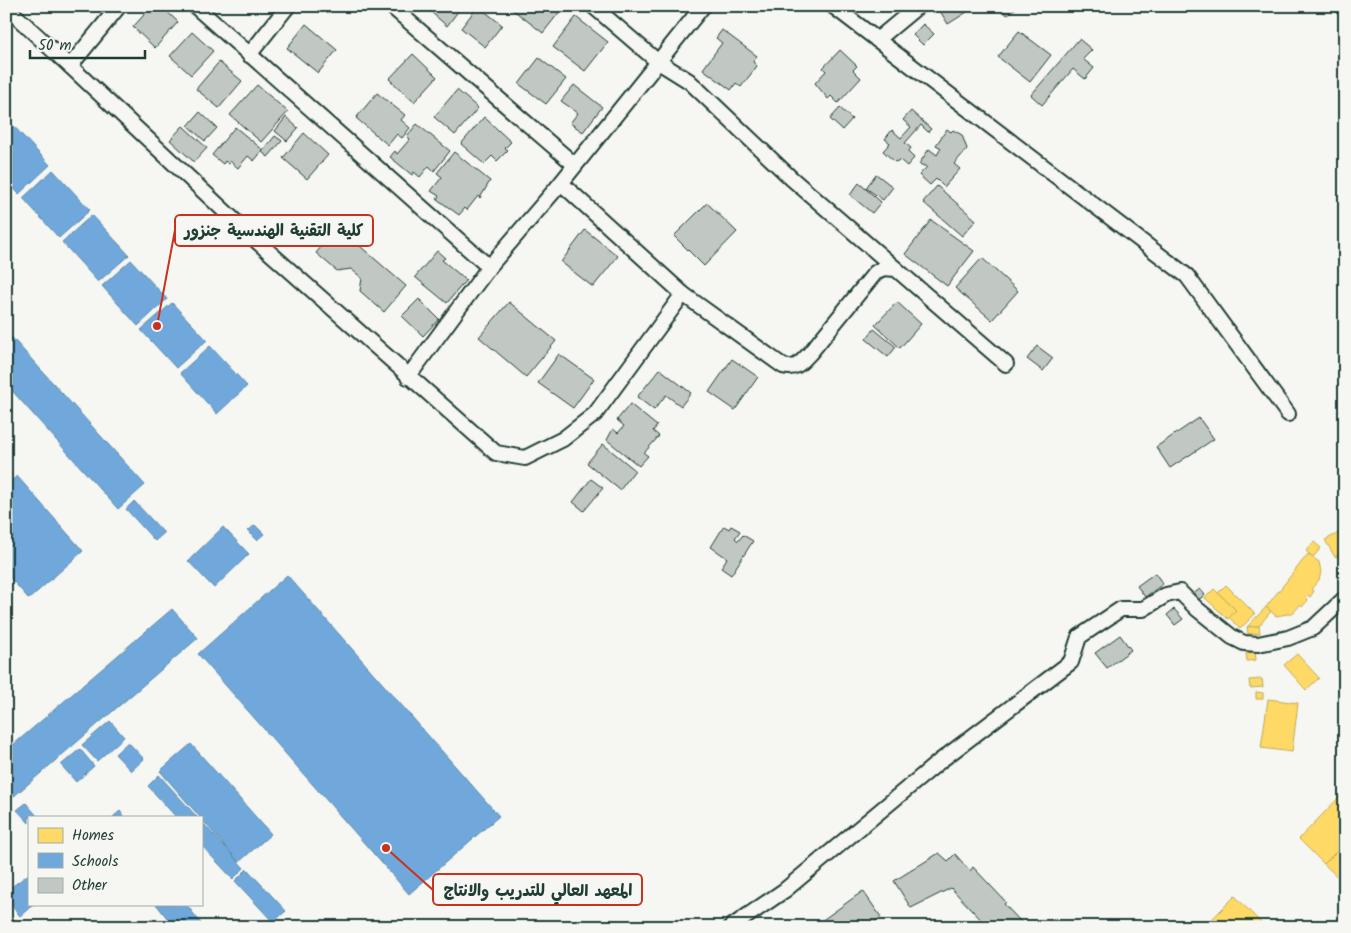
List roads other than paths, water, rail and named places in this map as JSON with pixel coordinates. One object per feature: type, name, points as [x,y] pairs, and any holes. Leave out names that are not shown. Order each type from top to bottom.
[{"type":"street","points":[[70,66],[119,6]]},
{"type":"street","points":[[194,6],[489,267]]},
{"type":"street","points":[[249,55],[288,6]]},
{"type":"street","points":[[391,6],[575,165]]},
{"type":"street","points":[[593,6],[657,61],[689,81],[791,178],[1006,364]]},
{"type":"street","points":[[408,377],[489,267],[561,184],[657,61],[703,6]]},
{"type":"street","points":[[833,6],[1187,276],[1288,414]]},
{"type":"street","points":[[877,40],[918,6]]},
{"type":"street","points":[[6,7],[251,236],[496,453],[524,458],[563,439],[595,414],[683,294]]},
{"type":"street","points":[[561,184],[683,294],[783,366],[792,368],[798,366],[875,273],[883,268],[896,269]]},
{"type":"street","points":[[731,927],[785,890],[940,761],[1071,662],[1079,637],[1121,608],[1143,609],[1166,595],[1180,592],[1232,638],[1244,643],[1258,644],[1288,638],[1313,628],[1345,598]]},
{"type":"place","name":"كلية التقنية الهندسية جنزور","points":[[157,326]]},
{"type":"place","name":"المعهد العالي للتدريب والانتاج","points":[[386,848]]}]
